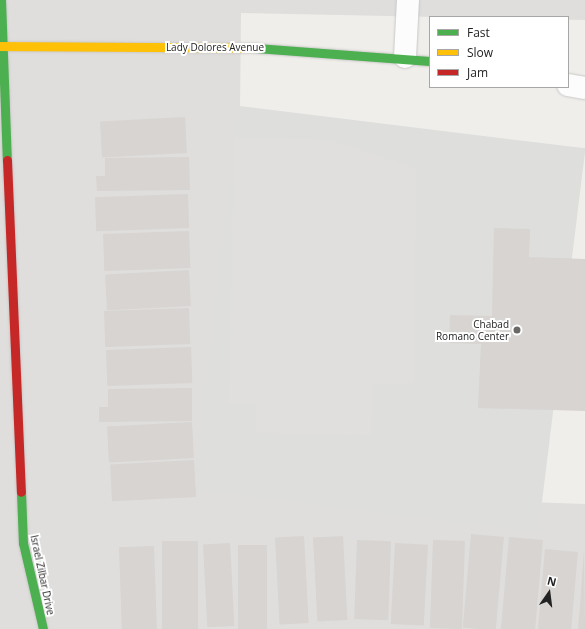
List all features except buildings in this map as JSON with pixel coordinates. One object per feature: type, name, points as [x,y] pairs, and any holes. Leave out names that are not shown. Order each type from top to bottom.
[{"type":"street","name":"Israel Zilbar Drive","points":[[1,0],[0,46],[23,543],[43,629]]},
{"type":"street","points":[[405,57],[408,0]]},
{"type":"street","name":"Lady Dolores Avenue","points":[[0,46],[281,48],[405,57],[429,61]]},
{"type":"street","points":[[569,85],[585,88]]},
{"type":"shaded area","points":[[0,0],[585,0],[585,20],[569,20],[569,16],[429,17],[241,13],[236,492],[585,504],[585,629],[0,629]]},
{"type":"shaded area","points":[[240,106],[585,148],[538,532],[193,489]]},
{"type":"shaded area","points":[[234,137],[326,139],[416,168],[414,383],[372,383],[371,435],[256,433],[256,404],[229,403]]},
{"type":"traffic: fast","points":[[1,0],[7,160]]},
{"type":"traffic: fast","points":[[256,48],[429,61]]},
{"type":"traffic: fast","points":[[21,492],[23,543],[43,629]]},
{"type":"traffic: slow","points":[[0,46],[256,48]]},
{"type":"traffic: jam","points":[[7,160],[21,492]]},
{"type":"place","name":"Chabad Romano Center","points":[[517,330]]}]
